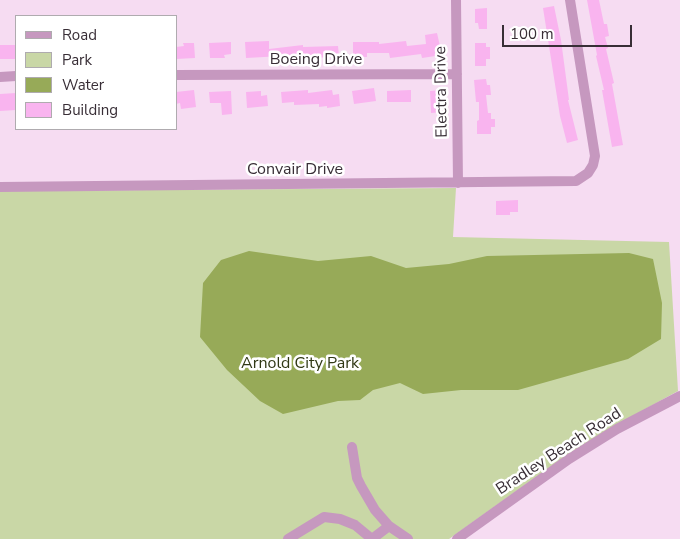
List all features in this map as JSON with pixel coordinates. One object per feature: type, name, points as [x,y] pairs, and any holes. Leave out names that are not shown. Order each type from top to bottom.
[{"type":"street","name":"Electra Drive","points":[[456,0],[458,184]]},
{"type":"street","name":"Convair Drive","points":[[0,187],[458,184],[571,182],[581,179],[593,165],[595,156],[570,0]]},
{"type":"street","name":"Boeing Drive","points":[[178,76],[457,74]]},
{"type":"street","points":[[0,76],[15,76]]},
{"type":"street","name":"Bradley Beach Road","points":[[457,539],[569,459],[617,430],[680,396]]},
{"type":"street","points":[[352,447],[360,486],[375,510],[389,526],[408,539]]},
{"type":"street","points":[[288,539],[324,518],[340,519],[355,525],[372,539],[389,526]]},
{"type":"green space","name":"Arnold City Park","points":[[456,188],[453,237],[669,242],[678,391],[567,455],[449,539],[0,539],[0,191]]},
{"type":"water","points":[[249,251],[318,261],[371,256],[406,268],[449,264],[487,256],[629,253],[653,259],[662,303],[661,339],[628,359],[518,390],[461,390],[423,394],[400,383],[373,390],[360,400],[338,401],[283,414],[260,401],[227,370],[200,337],[203,283],[221,260]]},
{"type":"building","points":[[587,0],[599,0],[604,24],[607,24],[609,36],[605,37],[608,48],[606,49],[614,83],[612,84],[623,145],[612,147],[602,90],[604,90],[596,56]]},
{"type":"building","points":[[554,6],[561,40],[568,100],[578,140],[567,143],[560,116],[543,8]]},
{"type":"building","points":[[487,8],[487,29],[479,29],[478,23],[475,23],[475,9]]},
{"type":"building","points":[[437,33],[442,55],[422,58],[421,54],[390,58],[389,53],[367,53],[367,57],[353,57],[353,42],[379,42],[379,44],[406,41],[407,46],[426,44],[425,35]]},
{"type":"building","points":[[269,41],[269,49],[303,45],[303,47],[338,46],[339,56],[316,58],[316,55],[282,59],[282,56],[246,58],[245,42]]},
{"type":"building","points":[[231,42],[231,54],[224,55],[225,58],[210,58],[209,43]]},
{"type":"building","points":[[183,43],[194,43],[195,58],[178,59],[178,47],[184,46]]},
{"type":"building","points":[[475,43],[486,43],[486,47],[490,47],[490,59],[486,59],[486,66],[475,66]]},
{"type":"building","points":[[0,45],[15,45],[15,59],[0,59]]},
{"type":"building","points":[[486,79],[487,85],[490,85],[491,95],[486,95],[488,113],[491,113],[491,119],[495,119],[495,127],[491,127],[491,134],[477,134],[479,102],[476,102],[474,80]]},
{"type":"building","points":[[374,88],[376,101],[354,104],[352,91]]},
{"type":"building","points":[[194,90],[196,107],[181,109],[180,103],[178,104],[178,92]]},
{"type":"building","points":[[308,90],[308,93],[332,90],[333,95],[339,94],[340,106],[327,108],[327,106],[319,107],[319,104],[294,105],[294,102],[282,103],[281,92]]},
{"type":"building","points":[[411,90],[411,102],[387,102],[387,91]]},
{"type":"building","points":[[441,90],[443,112],[431,113],[430,91]]},
{"type":"building","points":[[231,91],[232,114],[222,115],[221,103],[210,103],[209,92]]},
{"type":"building","points":[[261,91],[261,96],[267,95],[268,106],[247,108],[246,92]]},
{"type":"building","points":[[15,93],[15,110],[0,111],[0,94]]},
{"type":"building","points":[[518,200],[518,212],[510,212],[510,215],[496,215],[496,201]]}]
